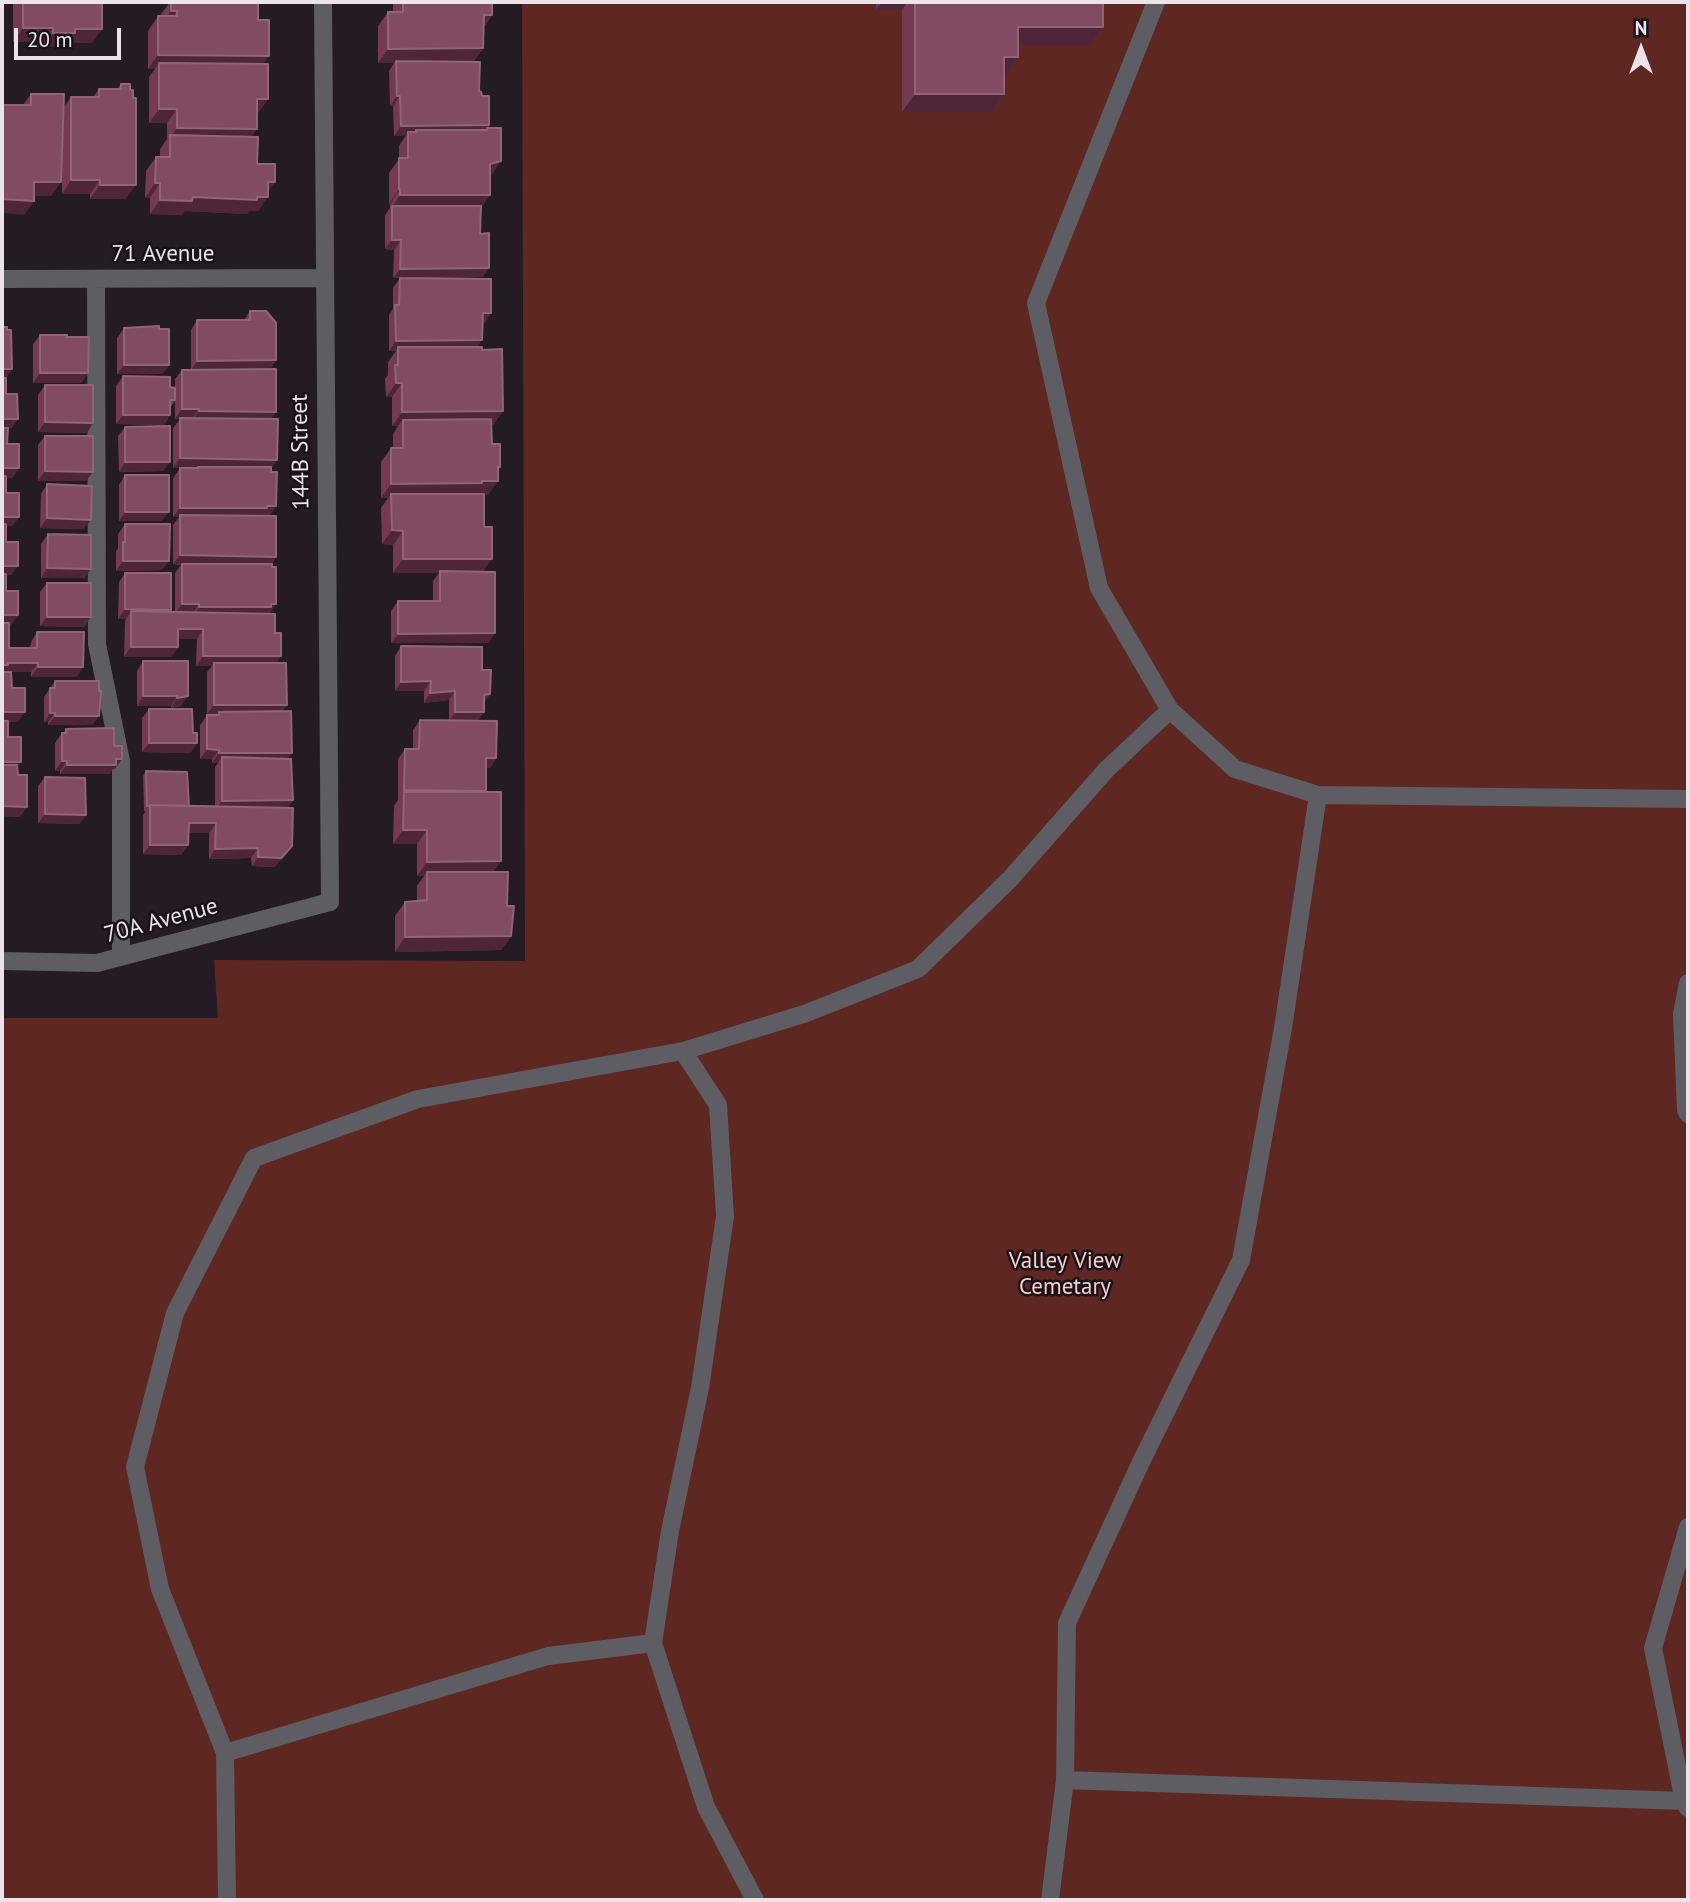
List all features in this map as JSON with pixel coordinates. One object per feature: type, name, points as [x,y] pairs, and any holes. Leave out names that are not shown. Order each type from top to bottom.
[{"type":"street","name":"144B Street","points":[[323,2],[330,902]]},
{"type":"street","points":[[1156,2],[1036,303],[1099,588],[1170,710],[1235,769],[1318,795],[1688,799]]},
{"type":"street","name":"71 Avenue","points":[[2,279],[324,278]]},
{"type":"street","points":[[96,279],[97,644],[121,761],[121,957]]},
{"type":"street","points":[[227,1900],[225,1753],[160,1589],[135,1467],[175,1313],[254,1158],[418,1099],[683,1051],[804,1014],[918,969],[1010,879],[1107,769],[1170,710]]},
{"type":"street","points":[[1050,1900],[1065,1780],[1067,1623],[1141,1462],[1241,1261],[1283,1028],[1318,795]]},
{"type":"street","name":"70A Avenue","points":[[2,961],[97,963],[330,902]]},
{"type":"street","points":[[1688,984],[1682,1014],[1688,1114]]},
{"type":"street","points":[[683,1051],[718,1105],[724,1216],[699,1388],[670,1531],[653,1643],[706,1807],[755,1900]]},
{"type":"street","points":[[1065,1780],[1686,1804],[1653,1648],[1688,1527]]},
{"type":"street","points":[[225,1753],[548,1656],[653,1643]]},
{"type":"green space","name":"Valley View Cemetary","points":[[522,2],[1688,2],[1688,1900],[2,1900],[2,1018],[218,1018],[214,960],[525,961]]},
{"type":"building","points":[[23,2],[102,2],[102,29],[75,29],[75,33],[53,33],[53,28],[23,28]]},
{"type":"building","points":[[171,2],[258,2],[258,20],[269,20],[269,56],[158,55],[158,16],[177,16],[177,11],[171,11]]},
{"type":"building","points":[[403,2],[492,2],[492,15],[484,15],[483,48],[388,49],[388,12],[403,12]]},
{"type":"building","points":[[915,2],[1103,2],[1103,27],[1018,27],[1018,57],[1004,57],[1004,94],[915,94]]},
{"type":"building","points":[[396,61],[480,62],[479,91],[482,96],[489,96],[489,125],[401,126]]},
{"type":"building","points":[[159,63],[268,64],[268,99],[257,99],[257,129],[177,128],[177,109],[159,109]]},
{"type":"building","points":[[121,84],[130,84],[133,98],[136,98],[136,185],[100,185],[100,180],[71,180],[71,97],[99,97],[99,89],[121,89]]},
{"type":"building","points":[[31,94],[64,94],[61,182],[34,182],[34,201],[2,199],[2,105],[31,105]]},
{"type":"building","points":[[501,128],[501,161],[490,164],[490,195],[400,195],[399,158],[408,158],[408,132]]},
{"type":"building","points":[[170,135],[258,137],[257,164],[275,164],[275,182],[268,182],[268,197],[257,197],[257,200],[193,197],[192,201],[160,200],[160,183],[155,183],[156,157],[170,157]]},
{"type":"building","points":[[392,206],[481,206],[480,234],[489,233],[489,268],[400,269],[401,240],[392,240]]},
{"type":"building","points":[[400,278],[491,279],[491,313],[483,313],[482,340],[396,341],[395,305],[399,305]]},
{"type":"building","points":[[250,311],[266,311],[276,323],[276,360],[197,361],[197,320],[250,320]]},
{"type":"building","points":[[159,326],[159,329],[169,329],[169,365],[124,365],[124,328]]},
{"type":"building","points":[[2,327],[11,330],[12,369],[2,369]]},
{"type":"building","points":[[40,335],[89,337],[88,373],[40,373]]},
{"type":"building","points":[[398,347],[502,349],[503,411],[402,412],[402,383],[396,383]]},
{"type":"building","points":[[276,369],[276,412],[182,409],[182,370]]},
{"type":"building","points":[[123,376],[170,377],[170,387],[175,388],[175,400],[170,400],[170,415],[123,415]]},
{"type":"building","points":[[2,378],[6,378],[6,394],[17,394],[18,419],[2,419]]},
{"type":"building","points":[[45,385],[93,385],[93,423],[45,422]]},
{"type":"building","points":[[180,418],[278,419],[277,460],[180,458]]},
{"type":"building","points":[[491,419],[492,444],[500,444],[498,481],[391,484],[391,448],[403,448],[403,420]]},
{"type":"building","points":[[170,426],[170,462],[125,462],[125,427]]},
{"type":"building","points":[[2,428],[8,428],[7,444],[19,444],[19,468],[2,468]]},
{"type":"building","points":[[45,436],[93,436],[93,472],[45,471]]},
{"type":"building","points":[[271,467],[271,472],[277,472],[276,506],[180,508],[180,468]]},
{"type":"building","points":[[125,475],[169,475],[169,512],[125,512]]},
{"type":"building","points":[[2,476],[6,476],[6,493],[19,493],[19,517],[2,517]]},
{"type":"building","points":[[47,484],[92,486],[91,520],[47,518]]},
{"type":"building","points":[[391,494],[484,494],[484,527],[492,527],[492,559],[403,559],[403,531],[392,530]]},
{"type":"building","points":[[180,515],[276,516],[276,557],[180,555]]},
{"type":"building","points":[[2,524],[6,524],[6,542],[18,542],[18,566],[2,566]]},
{"type":"building","points":[[125,524],[170,524],[169,561],[123,561]]},
{"type":"building","points":[[48,534],[91,535],[91,569],[47,568]]},
{"type":"building","points":[[182,564],[272,564],[272,567],[276,567],[276,604],[271,604],[271,607],[199,607],[199,604],[182,604]]},
{"type":"building","points":[[440,571],[495,572],[495,633],[398,634],[398,601],[440,601]]},
{"type":"building","points":[[125,573],[171,573],[171,610],[125,609]]},
{"type":"building","points":[[2,574],[6,574],[6,591],[18,591],[18,615],[2,615]]},
{"type":"building","points":[[47,583],[91,583],[91,617],[47,617]]},
{"type":"building","points":[[131,611],[275,614],[275,633],[281,633],[281,656],[203,656],[203,629],[178,629],[178,647],[131,647]]},
{"type":"building","points":[[2,623],[9,623],[9,648],[37,648],[37,632],[84,632],[83,667],[38,667],[38,663],[2,665]]},
{"type":"building","points":[[401,646],[482,647],[482,670],[491,670],[490,694],[484,695],[484,712],[455,712],[455,691],[430,693],[431,681],[401,682]]},
{"type":"building","points":[[143,661],[188,661],[188,696],[143,696]]},
{"type":"building","points":[[214,663],[286,663],[287,705],[214,705]]},
{"type":"building","points":[[2,672],[11,672],[12,688],[25,688],[25,712],[2,712]]},
{"type":"building","points":[[55,681],[99,681],[99,716],[55,716],[55,713],[50,713],[50,688],[55,688]]},
{"type":"building","points":[[149,709],[192,709],[193,733],[197,733],[197,743],[149,743]]},
{"type":"building","points":[[291,711],[292,753],[219,753],[219,750],[207,749],[207,715],[219,715],[219,712]]},
{"type":"building","points":[[420,720],[497,721],[496,758],[486,758],[486,791],[404,790],[405,749],[419,749]]},
{"type":"building","points":[[2,721],[8,721],[8,737],[21,737],[21,762],[2,762]]},
{"type":"building","points":[[114,728],[114,746],[122,746],[122,759],[116,759],[116,765],[67,765],[67,761],[62,761],[62,733],[66,733],[66,729]]},
{"type":"building","points":[[222,757],[291,759],[293,800],[222,801]]},
{"type":"building","points":[[2,765],[17,765],[18,775],[27,775],[27,807],[2,806]]},
{"type":"building","points":[[146,771],[187,772],[189,806],[147,806]]},
{"type":"building","points":[[45,777],[85,778],[86,815],[45,814]]},
{"type":"building","points":[[404,792],[501,792],[501,861],[427,862],[427,830],[403,830]]},
{"type":"building","points":[[150,805],[293,808],[292,846],[281,858],[258,857],[258,848],[215,849],[216,823],[189,823],[188,845],[150,845]]},
{"type":"building","points":[[427,872],[508,872],[507,906],[514,906],[511,936],[405,937],[405,902],[427,900]]}]
